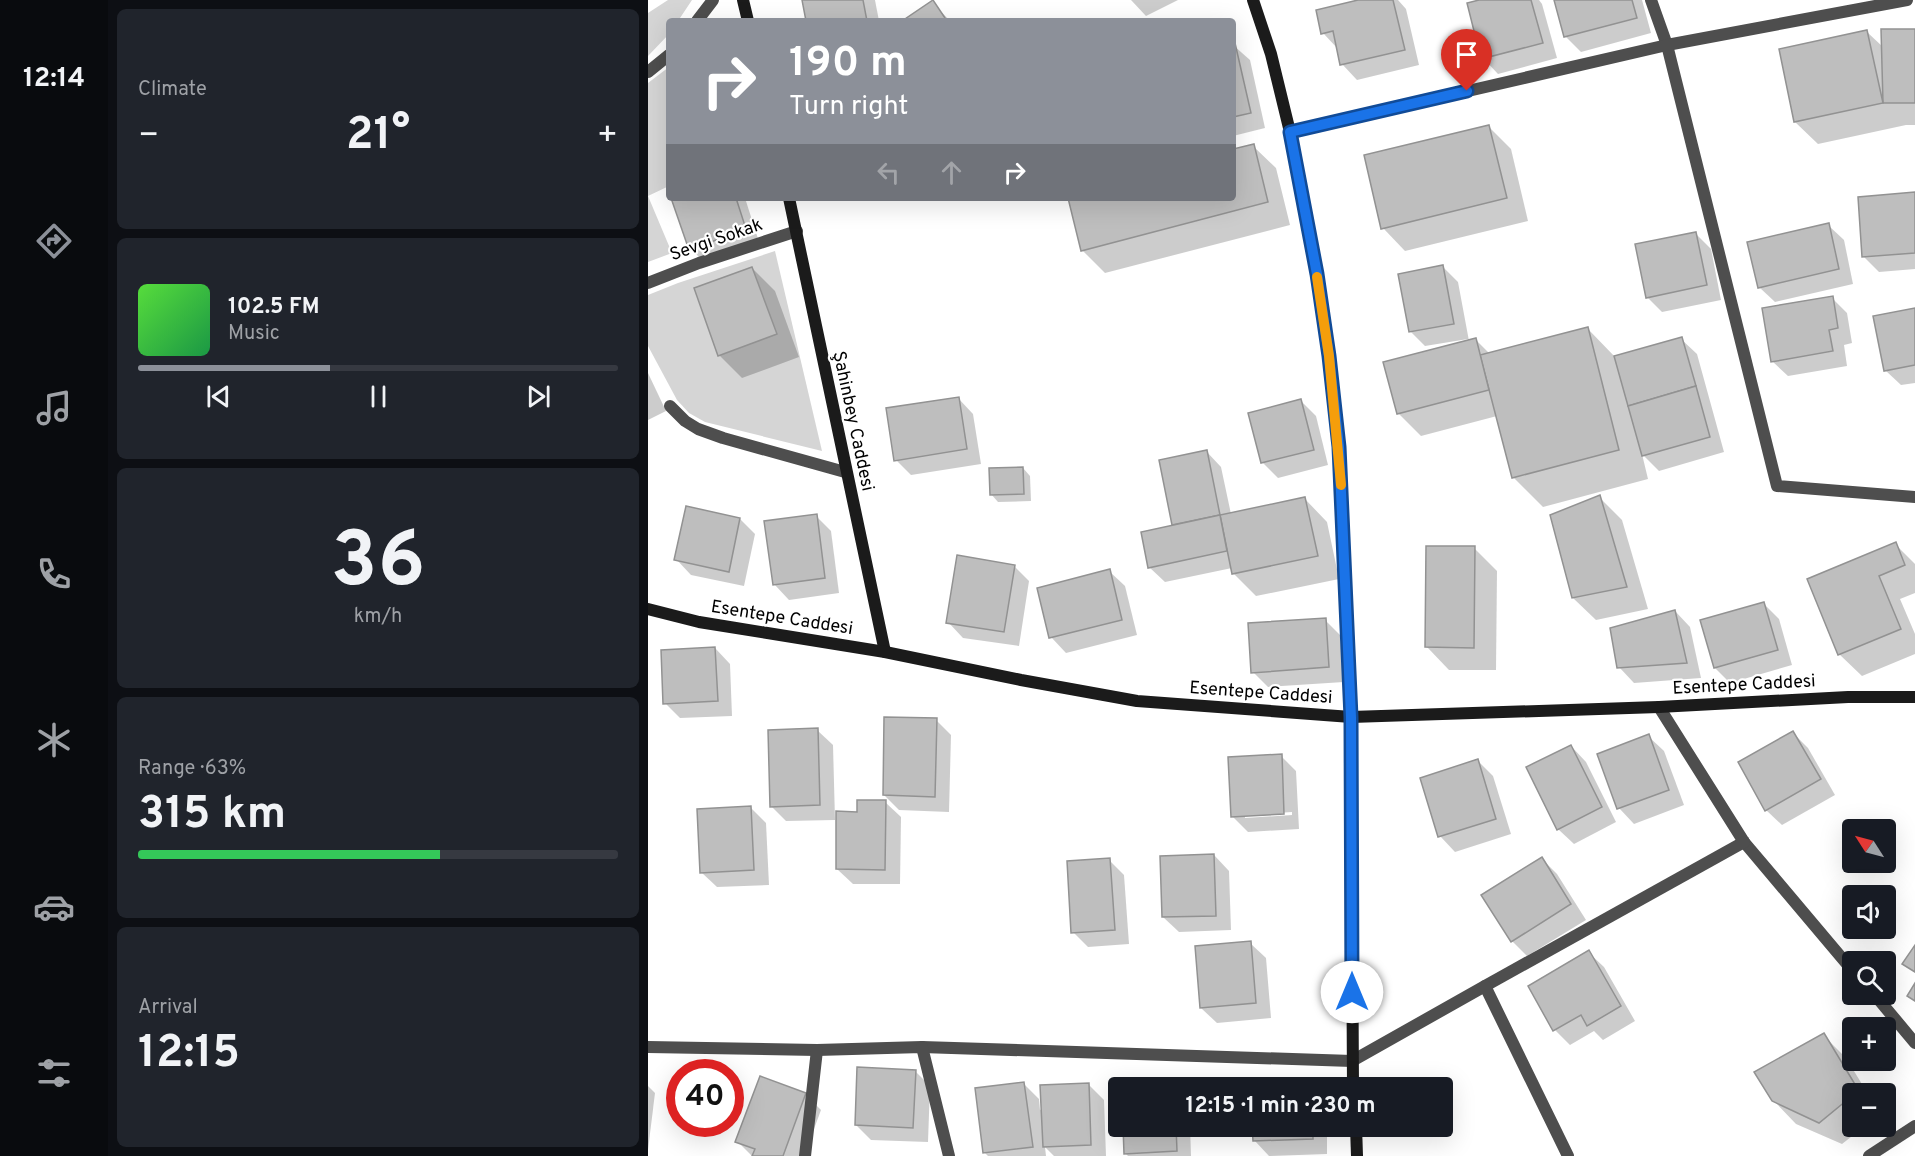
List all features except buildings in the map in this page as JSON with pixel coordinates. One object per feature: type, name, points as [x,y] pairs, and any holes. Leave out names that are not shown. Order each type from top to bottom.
[{"type":"street","points":[[699,18],[713,0]]},
{"type":"street","points":[[743,0],[747,18]]},
{"type":"street","points":[[1252,0],[1271,54],[1290,132],[1317,274],[1339,447],[1351,717],[1353,1077]]},
{"type":"street","points":[[1651,0],[1667,45],[1777,486],[1915,497]]},
{"type":"street","points":[[1290,132],[1667,45],[1906,0]]},
{"type":"street","points":[[648,72],[666,57]]},
{"type":"street","name":"Şahinbey Caddesi","points":[[790,201],[845,472],[885,652]]},
{"type":"street","name":"Sevgi Sokak","points":[[648,283],[699,263],[796,231]]},
{"type":"street","points":[[670,406],[685,421],[706,432],[845,472]]},
{"type":"street","name":"Esentepe Caddesi","points":[[648,609],[699,622],[885,652],[1137,701],[1351,717],[1915,697]]},
{"type":"street","points":[[1659,706],[1744,842],[1842,958]]},
{"type":"street","points":[[648,1047],[817,1050],[922,1047],[1352,1061],[1744,842]]},
{"type":"street","points":[[1485,986],[1568,1156]]},
{"type":"street","points":[[1883,1005],[1915,1043]]},
{"type":"street","points":[[922,1047],[950,1156]]},
{"type":"street","points":[[805,1156],[817,1050]]},
{"type":"street","points":[[1869,1156],[1915,1126]]},
{"type":"street","points":[[1357,1137],[1358,1156]]},
{"type":"shaded area","points":[[668,0],[692,0],[680,18],[666,18],[666,37],[648,56],[648,13]]},
{"type":"shaded area","points":[[666,69],[666,187],[648,196],[648,83]]},
{"type":"shaded area","points":[[648,196],[672,253],[648,262]]},
{"type":"shaded area","points":[[775,251],[822,451],[705,422],[689,413],[677,400],[648,346],[648,295]]},
{"type":"slow traffic","points":[[1317,277],[1329,356],[1341,485]]},
{"type":"route","points":[[1352,992],[1351,717],[1339,447],[1317,274],[1290,132],[1467,91]]}]
